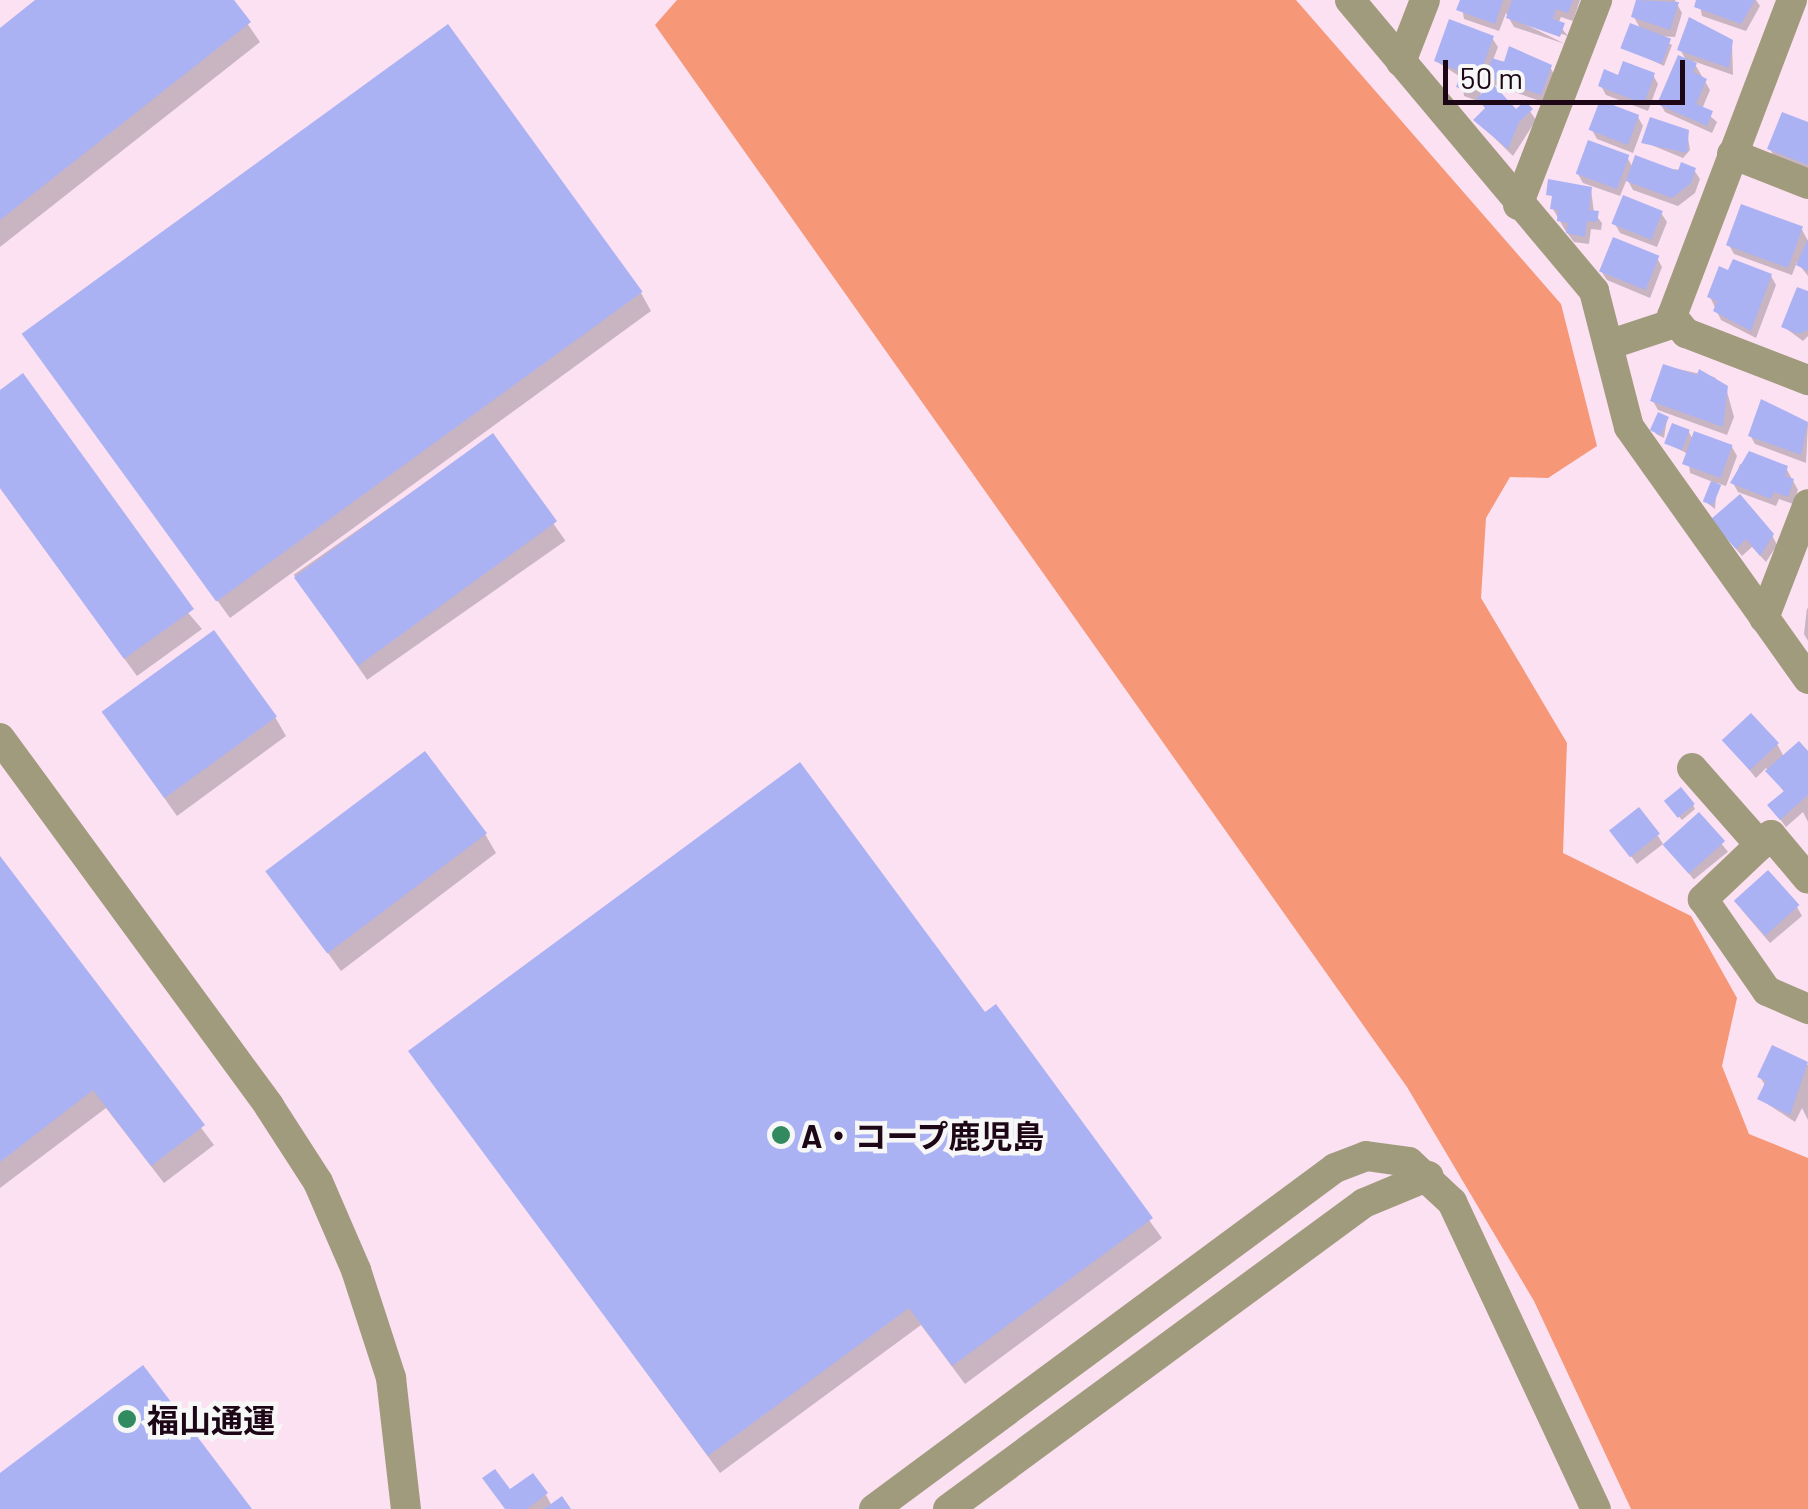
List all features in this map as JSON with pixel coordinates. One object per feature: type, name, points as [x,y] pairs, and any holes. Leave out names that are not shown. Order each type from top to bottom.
[{"type":"street","points":[[1350,0],[1594,292],[1629,427],[1808,679]]},
{"type":"street","points":[[1401,62],[1424,0]]},
{"type":"street","points":[[1518,204],[1597,0]]},
{"type":"street","points":[[1792,0],[1672,310],[1675,322],[1686,333],[1808,380]]},
{"type":"street","points":[[1732,154],[1808,184]]},
{"type":"street","points":[[1608,345],[1675,322]]},
{"type":"street","points":[[1764,618],[1808,504]]},
{"type":"street","points":[[0,738],[269,1106],[318,1182],[356,1270],[391,1378],[406,1509]]},
{"type":"street","points":[[1692,768],[1760,845]]},
{"type":"street","points":[[1808,879],[1770,835],[1703,898],[1768,991],[1808,1009]]},
{"type":"street","points":[[874,1509],[1335,1168],[1366,1156],[1409,1162],[1452,1202],[1596,1509]]},
{"type":"street","points":[[948,1509],[1364,1203],[1428,1176]]},
{"type":"shaded area","points":[[677,0],[1296,0],[1561,304],[1597,446],[1548,478],[1510,477],[1486,518],[1481,598],[1567,743],[1563,853],[1691,916],[1737,998],[1722,1066],[1749,1134],[1808,1158],[1808,1509],[1631,1509],[1534,1301],[1407,1087],[655,25]]},
{"type":"building","points":[[35,0],[234,0],[251,22],[0,220],[0,28]]},
{"type":"building","points":[[1460,0],[1503,0],[1495,24],[1456,10]]},
{"type":"building","points":[[1512,0],[1573,0],[1568,13],[1556,9],[1553,19],[1565,23],[1560,37],[1506,18]]},
{"type":"building","points":[[1636,0],[1679,2],[1670,30],[1631,17]]},
{"type":"building","points":[[1696,0],[1755,0],[1741,24],[1694,7]]},
{"type":"building","points":[[1689,17],[1733,40],[1729,68],[1677,50]]},
{"type":"building","points":[[1449,19],[1494,36],[1473,93],[1456,87],[1462,72],[1434,61]]},
{"type":"building","points":[[1630,23],[1671,39],[1661,64],[1620,48]]},
{"type":"building","points":[[448,24],[643,292],[216,602],[22,334]]},
{"type":"building","points":[[1509,46],[1552,65],[1541,95],[1486,76],[1492,58],[1504,62]]},
{"type":"building","points":[[1678,55],[1697,63],[1693,72],[1707,79],[1696,104],[1713,111],[1707,126],[1657,104]]},
{"type":"building","points":[[1623,61],[1655,73],[1644,104],[1598,86],[1604,69],[1618,75]]},
{"type":"building","points":[[1492,83],[1516,109],[1525,101],[1533,109],[1519,122],[1508,149],[1473,120],[1485,108],[1477,98]]},
{"type":"building","points":[[1600,100],[1639,115],[1628,145],[1589,130]]},
{"type":"building","points":[[1782,112],[1808,122],[1808,165],[1767,149]]},
{"type":"building","points":[[1650,117],[1689,130],[1687,153],[1641,143]]},
{"type":"building","points":[[1588,140],[1629,155],[1617,189],[1576,174]]},
{"type":"building","points":[[1635,155],[1678,171],[1681,162],[1696,168],[1691,183],[1672,198],[1626,181]]},
{"type":"building","points":[[1548,179],[1592,187],[1589,210],[1599,211],[1597,222],[1587,221],[1585,237],[1566,233],[1568,223],[1557,221],[1558,210],[1550,209],[1552,196],[1546,195]]},
{"type":"building","points":[[1623,195],[1663,211],[1651,240],[1611,224]]},
{"type":"building","points":[[1741,204],[1803,227],[1788,268],[1726,245]]},
{"type":"building","points":[[1613,237],[1659,256],[1645,290],[1599,271]]},
{"type":"building","points":[[1808,239],[1808,271],[1796,265]]},
{"type":"building","points":[[1733,259],[1772,274],[1751,331],[1713,311],[1717,301],[1707,297],[1719,266],[1728,270]]},
{"type":"building","points":[[1797,287],[1808,291],[1808,330],[1798,334],[1781,327]]},
{"type":"building","points":[[1663,364],[1697,375],[1699,369],[1728,386],[1723,427],[1650,401]]},
{"type":"building","points":[[23,373],[194,609],[124,659],[0,488],[0,390]]},
{"type":"building","points":[[1761,399],[1808,422],[1801,455],[1748,436]]},
{"type":"building","points":[[1658,412],[1669,417],[1661,435],[1650,430]]},
{"type":"building","points":[[1672,423],[1690,430],[1682,450],[1664,444]]},
{"type":"building","points":[[1694,431],[1733,445],[1721,478],[1682,464]]},
{"type":"building","points":[[493,433],[557,521],[358,666],[294,578]]},
{"type":"building","points":[[1749,451],[1788,466],[1785,476],[1794,479],[1788,497],[1774,492],[1771,499],[1730,483]]},
{"type":"building","points":[[1711,481],[1721,485],[1713,506],[1703,501]]},
{"type":"building","points":[[1740,494],[1774,534],[1760,556],[1746,539],[1736,549],[1710,520]]},
{"type":"building","points":[[214,630],[277,717],[164,798],[102,712]]},
{"type":"building","points":[[1751,713],[1779,743],[1750,770],[1722,740]]},
{"type":"building","points":[[1799,741],[1808,751],[1808,795],[1780,820],[1767,805],[1784,791],[1765,771]]},
{"type":"building","points":[[425,751],[487,833],[327,954],[265,871]]},
{"type":"building","name":"A・コープ鹿児島","points":[[800,762],[985,1012],[996,1004],[1153,1218],[952,1366],[909,1308],[708,1456],[408,1051]]},
{"type":"building","points":[[1681,787],[1695,804],[1678,818],[1664,801]]},
{"type":"building","points":[[1639,807],[1660,834],[1630,857],[1609,830]]},
{"type":"building","points":[[1699,812],[1725,841],[1689,874],[1663,845]]},
{"type":"building","points":[[0,856],[205,1125],[151,1166],[93,1090],[0,1162]]},
{"type":"building","points":[[1768,870],[1799,905],[1765,936],[1734,901]]},
{"type":"building","points":[[1772,1045],[1808,1062],[1790,1115],[1757,1099],[1766,1081],[1757,1077]]},
{"type":"building","name":"福山通運","points":[[143,1365],[252,1509],[0,1509],[0,1473]]},
{"type":"building","points":[[495,1469],[510,1489],[533,1473],[548,1493],[527,1509],[505,1509],[482,1478]]},
{"type":"building","points":[[562,1496],[571,1509],[544,1509]]},
{"type":"place","name":"A・コープ鹿児島","points":[[781,1135]]},
{"type":"place","name":"福山通運","points":[[127,1419]]}]
